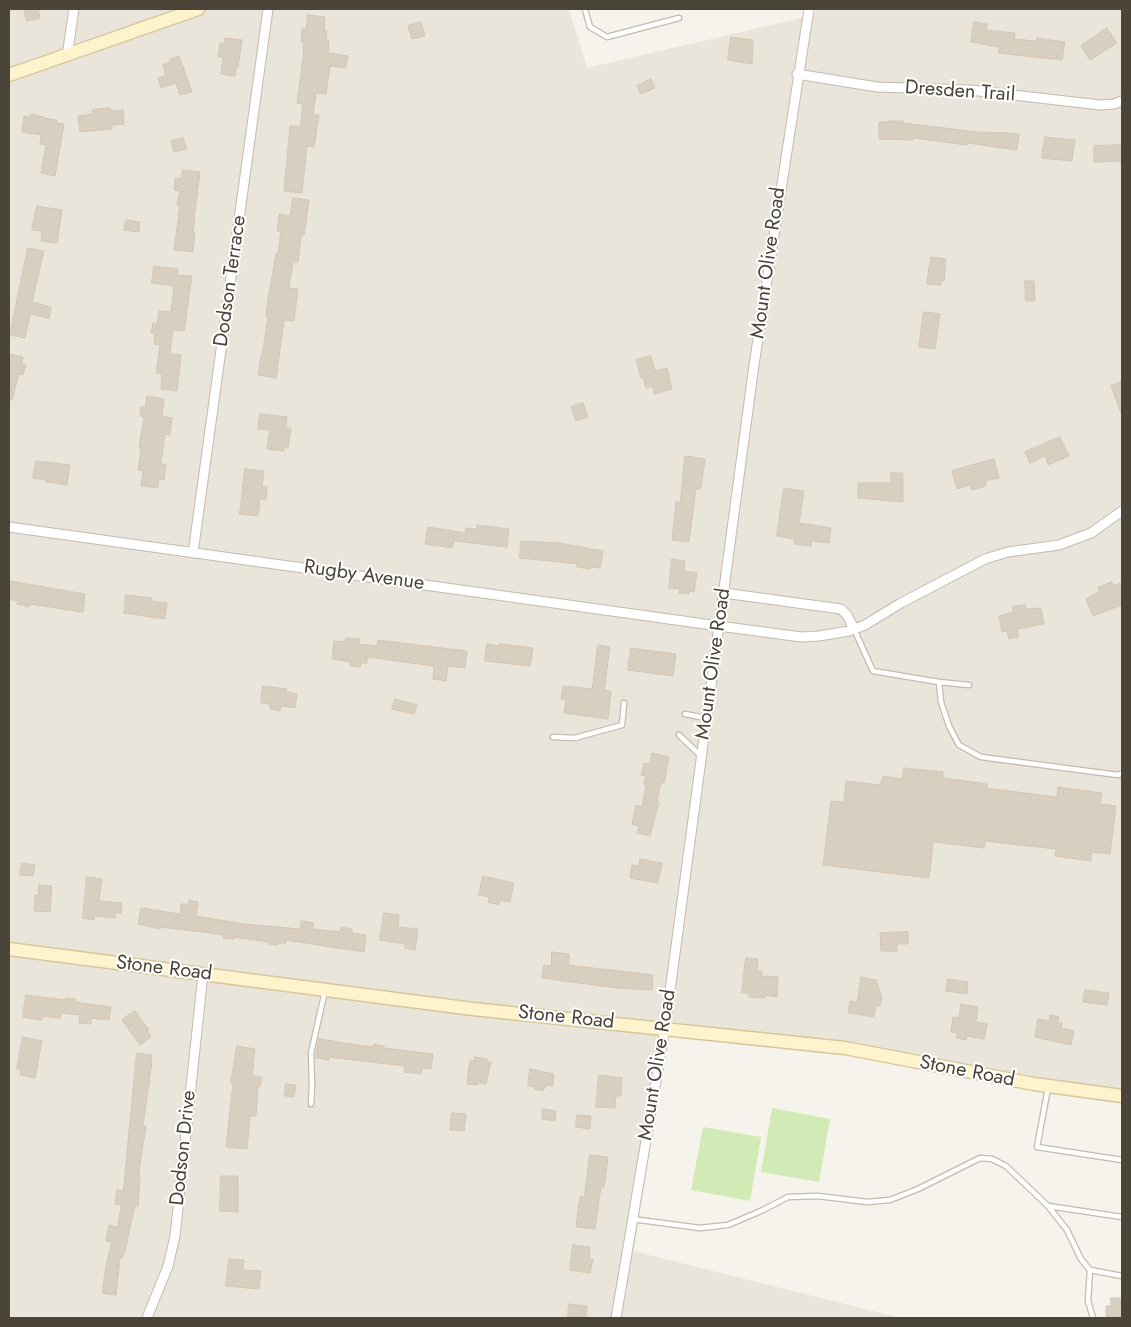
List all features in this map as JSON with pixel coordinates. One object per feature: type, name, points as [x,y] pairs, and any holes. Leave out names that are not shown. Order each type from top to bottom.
[{"type":"street","points":[[67,56],[74,9]]},
{"type":"street","points":[[9,75],[198,9]]},
{"type":"street","name":"Dodson Terrace","points":[[193,552],[268,9]]},
{"type":"street","name":"Mount Olive Road","points":[[616,1318],[665,1028],[754,365],[797,74],[809,9]]},
{"type":"street","name":"Dresden Trail","points":[[797,74],[877,87],[970,90],[1100,104],[1114,104],[1122,101]]},
{"type":"street","name":"Rugby Avenue","points":[[9,527],[719,626],[801,636],[819,636],[849,631],[866,625],[901,603],[985,559],[1008,552],[1059,545],[1090,533],[1122,512]]},
{"type":"street","points":[[724,593],[841,609],[847,615],[854,629]]},
{"type":"street","name":"Stone Road","points":[[9,949],[471,1008],[845,1048],[1048,1086],[1122,1096]]},
{"type":"street","name":"Dodson Drive","points":[[147,1318],[168,1266],[175,1236],[203,974]]},
{"type":"lane","points":[[585,9],[590,27],[607,37],[679,18]]},
{"type":"lane","points":[[854,629],[873,671],[938,682],[969,685]]},
{"type":"lane","points":[[938,682],[941,702],[952,733],[959,745],[981,757],[1118,775],[1122,773]]},
{"type":"lane","points":[[553,737],[575,738],[622,725],[624,703]]},
{"type":"lane","points":[[686,714],[706,718]]},
{"type":"lane","points":[[679,736],[702,756]]},
{"type":"lane","points":[[311,1104],[311,1052],[326,990]]},
{"type":"lane","points":[[1048,1086],[1037,1147],[1122,1160]]},
{"type":"lane","points":[[632,1219],[700,1228],[728,1224],[764,1210],[788,1197],[818,1196],[867,1202],[890,1200],[918,1189],[980,1158],[992,1159],[1006,1166],[1048,1206],[1068,1230],[1080,1259],[1090,1270],[1122,1276]]},
{"type":"lane","points":[[1048,1206],[1122,1217]]},
{"type":"lane","points":[[1090,1270],[1088,1301],[1093,1318]]},
{"type":"shaded area","points":[[9,9],[569,9],[587,68],[814,15],[816,9],[1122,9],[1122,1094],[670,1021],[634,1251],[901,1318],[9,1318]]},
{"type":"green space","points":[[772,1108],[830,1119],[819,1182],[761,1172]]},
{"type":"green space","points":[[703,1127],[761,1137],[750,1201],[691,1190]]},
{"type":"building","points":[[24,9],[38,9],[40,18],[27,21]]},
{"type":"building","points":[[308,15],[325,17],[324,31],[327,31],[326,40],[329,41],[328,53],[348,56],[346,68],[330,66],[326,94],[316,93],[313,115],[319,115],[314,147],[307,146],[302,193],[284,191],[290,126],[300,127],[303,104],[297,103],[304,51],[304,42],[301,42],[302,28],[306,29]]},
{"type":"building","points":[[421,22],[425,36],[412,39],[408,26]]},
{"type":"building","points":[[974,22],[987,24],[986,30],[1015,33],[1014,39],[1036,41],[1037,38],[1065,42],[1062,60],[998,53],[999,47],[971,42]]},
{"type":"building","points":[[1107,28],[1117,43],[1090,60],[1081,46]]},
{"type":"building","points":[[731,37],[753,40],[752,64],[728,60]]},
{"type":"building","points":[[225,38],[242,40],[235,76],[221,74],[223,57],[218,57],[220,43],[224,43]]},
{"type":"building","points":[[179,56],[192,92],[180,95],[176,83],[161,88],[158,78],[166,75],[163,65]]},
{"type":"building","points":[[651,79],[655,88],[641,94],[637,86]]},
{"type":"building","points":[[110,108],[111,111],[123,110],[124,124],[112,125],[112,129],[80,132],[78,116],[92,114],[92,110]]},
{"type":"building","points":[[31,114],[57,120],[56,123],[64,124],[55,176],[41,173],[46,145],[40,144],[41,135],[22,132],[24,116],[30,117]]},
{"type":"building","points":[[903,121],[903,123],[986,133],[1019,134],[1017,150],[913,138],[913,140],[879,139],[879,122]]},
{"type":"building","points":[[1045,137],[1075,140],[1072,161],[1042,158]]},
{"type":"building","points":[[183,138],[187,149],[174,152],[171,141]]},
{"type":"building","points":[[1122,145],[1122,161],[1094,162],[1094,146]]},
{"type":"building","points":[[183,170],[200,172],[194,218],[193,252],[174,250],[180,206],[177,205],[180,191],[174,190],[175,178],[181,179]]},
{"type":"building","points":[[293,198],[309,200],[304,235],[301,235],[298,262],[293,262],[289,288],[298,289],[294,321],[284,320],[276,378],[258,375],[268,317],[266,317],[268,299],[281,231],[277,231],[279,214],[290,216]]},
{"type":"building","points":[[37,206],[62,210],[57,243],[41,241],[42,231],[32,230]]},
{"type":"building","points":[[126,220],[140,222],[139,232],[124,230]]},
{"type":"building","points":[[28,248],[44,251],[32,302],[51,307],[49,318],[30,314],[25,338],[10,335]]},
{"type":"building","points":[[931,257],[946,259],[944,281],[941,281],[941,285],[927,284]]},
{"type":"building","points":[[154,266],[178,269],[177,275],[192,276],[184,331],[173,330],[170,354],[181,355],[177,391],[161,389],[162,374],[156,373],[160,345],[154,344],[155,334],[151,333],[153,323],[157,324],[159,311],[171,312],[174,286],[152,283]]},
{"type":"building","points":[[1025,281],[1034,281],[1035,301],[1026,301]]},
{"type":"building","points":[[924,312],[940,314],[935,349],[919,347]]},
{"type":"building","points":[[9,354],[23,357],[22,364],[26,365],[23,375],[19,374],[12,400],[9,399]]},
{"type":"building","points":[[651,356],[655,371],[667,368],[672,389],[654,394],[653,386],[646,388],[636,360]]},
{"type":"building","points":[[1122,382],[1122,413],[1121,413],[1111,386]]},
{"type":"building","points":[[147,396],[164,399],[162,416],[172,418],[170,435],[165,434],[161,464],[166,464],[164,480],[159,479],[158,488],[141,486],[143,471],[138,470],[144,417],[140,416],[141,407],[145,407]]},
{"type":"building","points":[[583,403],[588,417],[576,421],[571,407]]},
{"type":"building","points":[[260,414],[287,417],[286,428],[291,428],[288,448],[284,447],[284,451],[267,449],[270,430],[258,429]]},
{"type":"building","points":[[1060,437],[1069,456],[1048,465],[1045,456],[1030,463],[1025,452]]},
{"type":"building","points":[[685,456],[705,459],[701,488],[696,489],[689,542],[672,540],[676,502],[680,503]]},
{"type":"building","points":[[994,459],[999,478],[985,481],[986,486],[972,490],[970,485],[957,489],[952,471]]},
{"type":"building","points":[[36,461],[70,465],[67,485],[33,478]]},
{"type":"building","points":[[245,469],[264,471],[262,486],[267,487],[266,500],[260,499],[258,516],[240,514]]},
{"type":"building","points":[[891,473],[903,473],[903,502],[858,498],[858,483],[891,483]]},
{"type":"building","points":[[784,488],[804,491],[799,523],[831,528],[829,543],[812,541],[811,546],[794,544],[795,539],[777,536]]},
{"type":"building","points":[[477,525],[509,529],[507,547],[454,541],[452,548],[425,544],[428,527],[465,533],[466,528],[477,529]]},
{"type":"building","points":[[521,541],[559,543],[603,551],[600,568],[591,567],[590,569],[577,567],[577,564],[520,558]]},
{"type":"building","points":[[672,559],[685,561],[684,571],[697,573],[694,592],[689,591],[689,594],[679,593],[680,589],[669,588]]},
{"type":"building","points":[[9,581],[85,594],[83,612],[30,604],[29,607],[17,604],[18,601],[9,599]]},
{"type":"building","points":[[1112,582],[1113,586],[1120,583],[1122,588],[1122,605],[1093,616],[1086,599],[1100,591],[1098,588]]},
{"type":"building","points":[[126,595],[152,598],[151,601],[167,603],[165,619],[124,613]]},
{"type":"building","points":[[1025,605],[1026,609],[1041,608],[1044,624],[1017,629],[1019,637],[1009,639],[1007,631],[1002,632],[999,616],[1014,612],[1012,607]]},
{"type":"building","points":[[346,638],[360,639],[359,644],[377,646],[378,640],[467,651],[465,668],[448,666],[446,681],[433,679],[434,666],[367,657],[367,663],[361,663],[360,667],[350,666],[351,662],[332,659],[334,641],[345,642]]},
{"type":"building","points":[[487,644],[533,648],[530,666],[485,661]]},
{"type":"building","points":[[598,645],[610,647],[604,690],[611,691],[608,719],[564,713],[566,699],[561,699],[563,686],[592,689]]},
{"type":"building","points":[[631,648],[676,654],[673,676],[628,670]]},
{"type":"building","points":[[263,686],[287,689],[286,692],[297,694],[295,708],[281,706],[280,711],[270,709],[270,704],[261,703]]},
{"type":"building","points":[[395,699],[417,705],[414,714],[392,709]]},
{"type":"building","points":[[652,753],[669,757],[664,783],[661,782],[657,801],[659,802],[650,836],[637,833],[639,826],[632,824],[636,805],[642,807],[646,776],[641,775],[644,763],[650,764]]},
{"type":"building","points":[[904,768],[943,772],[943,778],[987,784],[986,788],[1057,797],[1058,787],[1102,793],[1100,804],[1116,806],[1110,854],[1092,852],[1091,861],[1055,856],[1056,849],[985,841],[984,848],[933,842],[929,878],[823,865],[831,801],[844,802],[846,781],[880,785],[883,776],[902,779]]},
{"type":"building","points":[[640,859],[662,863],[658,883],[630,878],[632,865],[639,866]]},
{"type":"building","points":[[22,863],[35,865],[33,876],[20,875]]},
{"type":"building","points":[[483,876],[514,883],[510,902],[500,900],[499,905],[488,902],[489,897],[479,895]]},
{"type":"building","points":[[87,877],[102,879],[99,901],[122,903],[121,913],[115,913],[115,918],[95,916],[94,920],[83,918]]},
{"type":"building","points":[[39,885],[52,886],[50,912],[34,911],[35,895],[38,896]]},
{"type":"building","points":[[189,900],[198,902],[196,916],[243,924],[300,929],[301,921],[314,923],[313,929],[340,932],[341,927],[352,929],[352,933],[366,935],[364,952],[286,940],[286,943],[278,943],[278,945],[268,944],[268,942],[234,937],[234,939],[223,938],[223,935],[211,933],[160,927],[160,929],[138,924],[141,908],[180,914],[181,904],[188,904]]},
{"type":"building","points":[[384,913],[399,915],[398,927],[418,929],[415,950],[405,948],[405,944],[380,940]]},
{"type":"building","points":[[908,932],[908,944],[897,944],[897,951],[881,951],[880,933]]},
{"type":"building","points":[[552,952],[569,954],[568,965],[653,975],[652,990],[617,988],[542,978],[544,965],[551,966]]},
{"type":"building","points":[[746,958],[758,959],[757,971],[762,971],[761,976],[778,977],[777,997],[765,995],[765,998],[749,997],[749,993],[742,993]]},
{"type":"building","points":[[861,977],[876,980],[882,997],[880,1006],[876,1006],[874,1017],[848,1013],[850,1001],[857,1002]]},
{"type":"building","points":[[948,979],[968,982],[967,994],[946,991]]},
{"type":"building","points":[[1085,990],[1109,993],[1107,1005],[1083,1002]]},
{"type":"building","points":[[26,995],[65,1000],[66,998],[75,999],[75,1002],[111,1007],[109,1020],[91,1018],[91,1024],[79,1023],[80,1015],[61,1013],[60,1018],[43,1016],[42,1020],[23,1017]]},
{"type":"building","points":[[961,1004],[978,1007],[976,1022],[987,1024],[984,1039],[967,1036],[966,1040],[956,1038],[957,1033],[951,1032],[953,1017],[959,1018]]},
{"type":"building","points":[[135,1011],[149,1030],[147,1031],[151,1037],[140,1045],[122,1020]]},
{"type":"building","points":[[1050,1015],[1059,1017],[1058,1023],[1062,1023],[1061,1028],[1074,1031],[1071,1045],[1035,1037],[1038,1019],[1049,1021]]},
{"type":"building","points":[[23,1037],[42,1041],[35,1078],[20,1075],[21,1069],[17,1069]]},
{"type":"building","points":[[319,1039],[373,1047],[374,1044],[384,1046],[384,1048],[433,1054],[431,1069],[422,1068],[421,1074],[404,1072],[405,1066],[329,1057],[329,1060],[316,1058]]},
{"type":"building","points":[[237,1046],[255,1049],[252,1076],[262,1077],[260,1087],[258,1086],[256,1116],[250,1116],[247,1149],[226,1147],[233,1083],[231,1083]]},
{"type":"building","points":[[137,1053],[152,1055],[152,1061],[143,1126],[146,1126],[139,1170],[138,1206],[135,1205],[125,1251],[122,1258],[120,1258],[116,1295],[102,1293],[112,1242],[106,1241],[109,1225],[118,1227],[121,1205],[115,1204],[117,1190],[123,1191]]},
{"type":"building","points":[[475,1057],[487,1059],[486,1062],[491,1062],[486,1084],[467,1084],[470,1060],[475,1061]]},
{"type":"building","points":[[530,1069],[554,1074],[553,1086],[546,1085],[543,1091],[528,1086]]},
{"type":"building","points":[[599,1075],[622,1078],[621,1096],[616,1096],[615,1108],[596,1107]]},
{"type":"building","points":[[286,1084],[296,1085],[294,1097],[285,1096]]},
{"type":"building","points":[[543,1109],[556,1111],[555,1121],[542,1119]]},
{"type":"building","points":[[452,1113],[466,1114],[464,1131],[450,1130]]},
{"type":"building","points":[[577,1115],[591,1116],[590,1129],[576,1127]]},
{"type":"building","points":[[590,1155],[608,1157],[604,1187],[601,1186],[595,1229],[576,1227],[580,1196],[584,1197]]},
{"type":"building","points":[[221,1176],[238,1176],[238,1212],[220,1211]]},
{"type":"building","points":[[573,1245],[590,1247],[589,1259],[593,1259],[590,1273],[570,1270]]},
{"type":"building","points":[[229,1259],[244,1260],[243,1270],[261,1271],[259,1289],[226,1286]]},
{"type":"building","points":[[1111,1298],[1122,1298],[1122,1318],[1106,1318],[1106,1306],[1111,1306]]},
{"type":"building","points":[[569,1304],[587,1306],[586,1318],[568,1318]]}]
